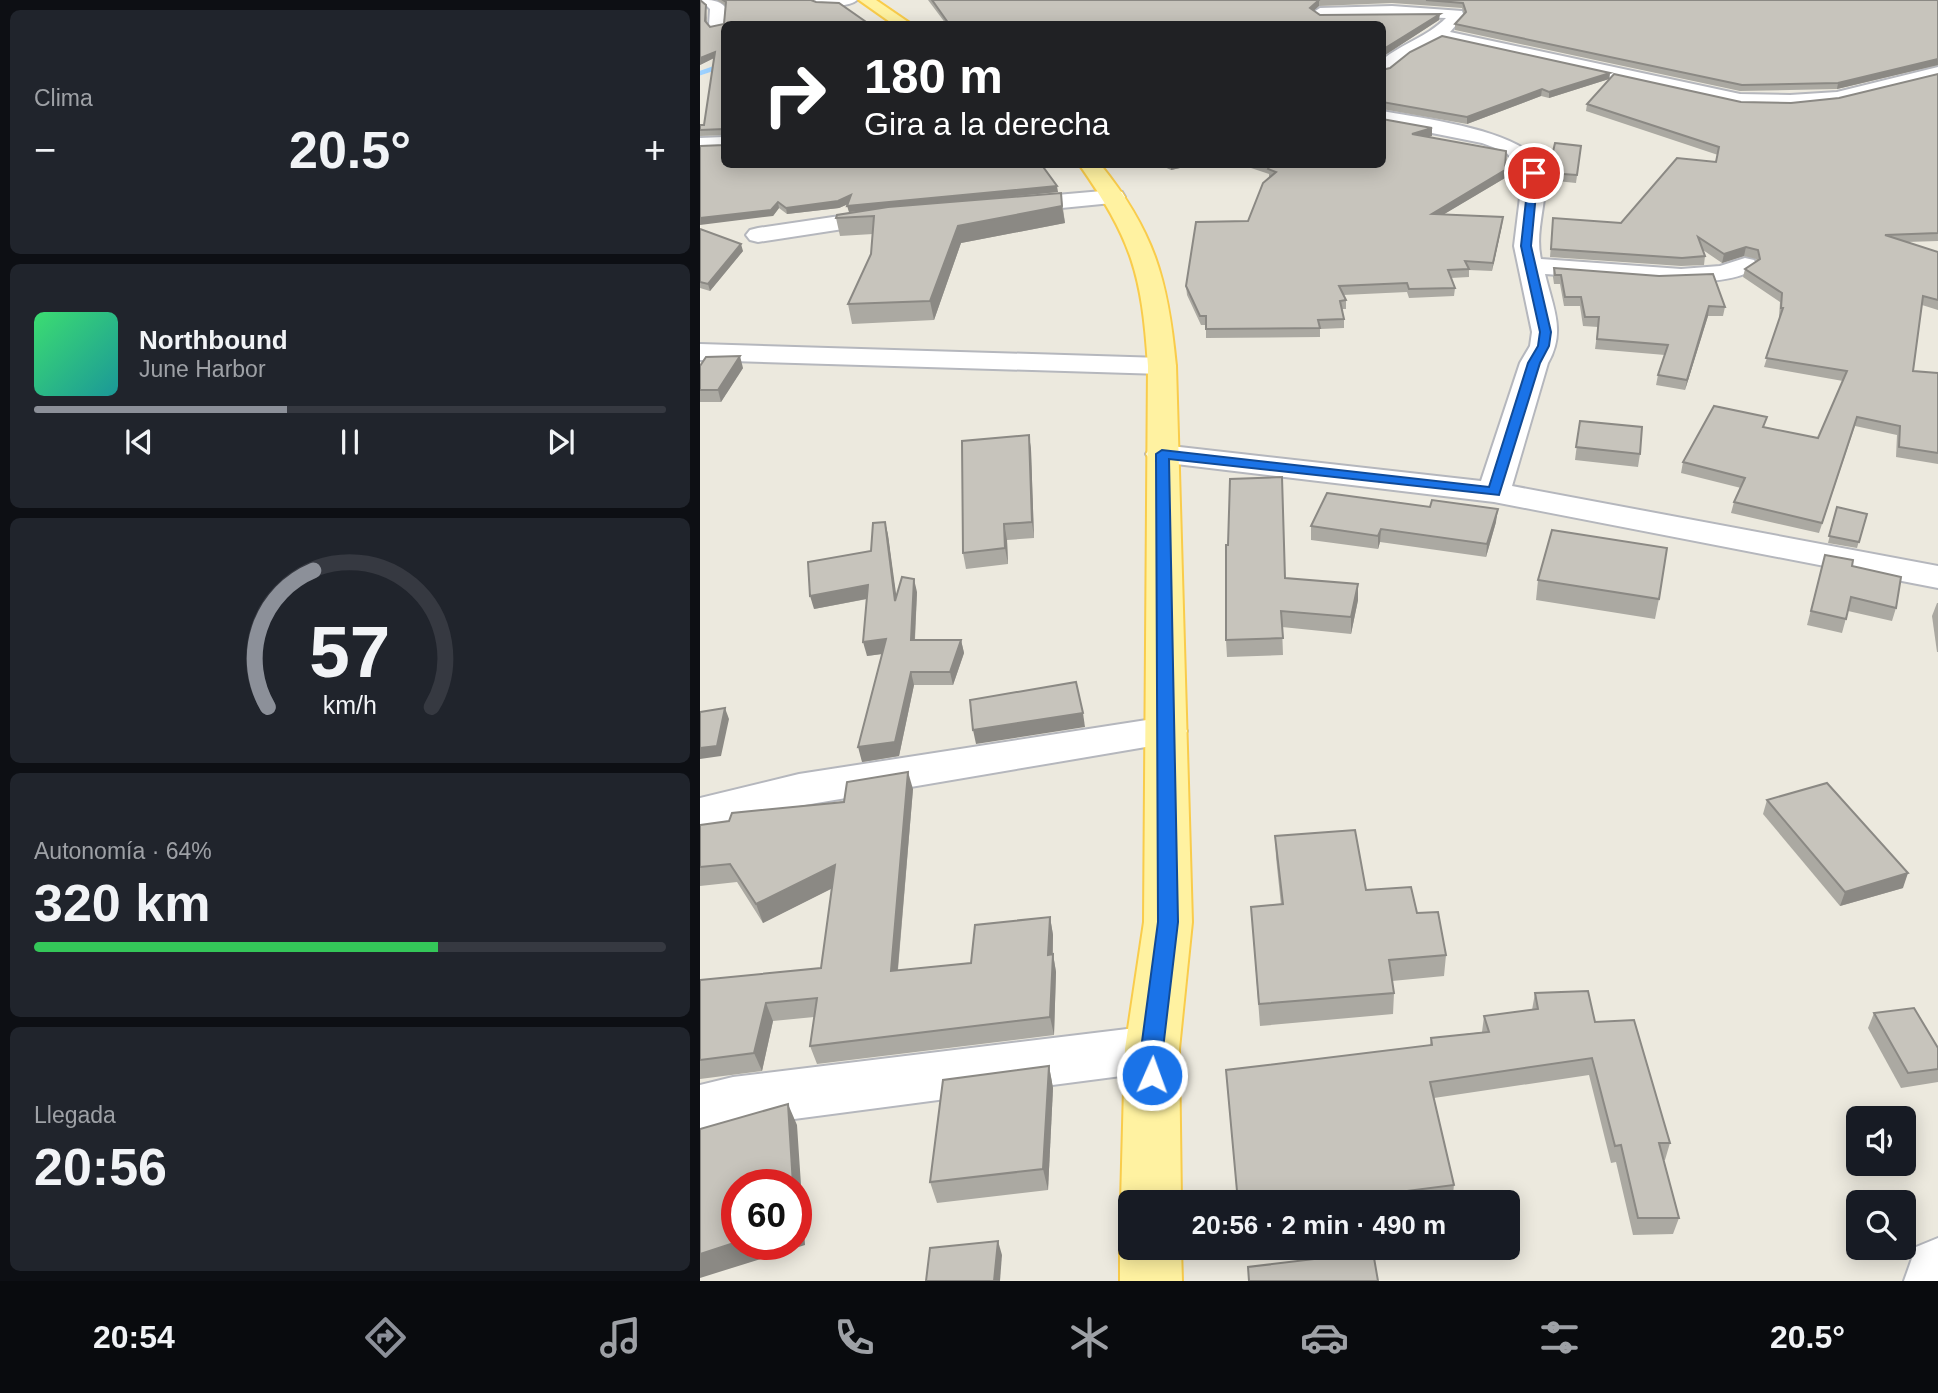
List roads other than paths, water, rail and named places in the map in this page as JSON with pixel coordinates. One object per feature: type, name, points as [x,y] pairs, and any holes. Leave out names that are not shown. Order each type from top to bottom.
[{"type":"main road","points":[[866,0],[898,21]]},
{"type":"main road","points":[[1092,168],[1114,197],[1134,234],[1154,294],[1162,366],[1168,922],[1152,1049],[1151,1190]]},
{"type":"main road","points":[[1151,1260],[1151,1281]]},
{"type":"street","points":[[710,0],[718,7],[717,26]]},
{"type":"street","points":[[814,0],[850,0]]},
{"type":"street","points":[[1386,66],[1402,52],[1439,34],[1468,0]]},
{"type":"street","points":[[1320,13],[1392,11],[1457,15]]},
{"type":"street","points":[[1439,34],[1740,100],[1790,102],[1837,97],[1938,72]]},
{"type":"street","points":[[1386,118],[1487,138],[1513,148],[1524,157],[1534,173],[1526,246],[1544,322],[1544,346],[1534,363],[1494,492]]},
{"type":"street","points":[[700,144],[721,143]]},
{"type":"street","points":[[989,207],[1114,197]]},
{"type":"street","points":[[758,235],[827,223],[905,214]]},
{"type":"street","points":[[1532,266],[1681,276],[1723,273],[1745,265]]},
{"type":"street","points":[[700,352],[1162,366]]},
{"type":"street","points":[[1162,454],[1494,492],[1938,577]]},
{"type":"street","points":[[700,814],[799,790],[1166,731]]},
{"type":"street","points":[[700,1110],[733,1102],[1152,1049]]},
{"type":"street","points":[[1935,1281],[1938,1269]]},
{"type":"waterway","points":[[700,73],[721,66]]}]
